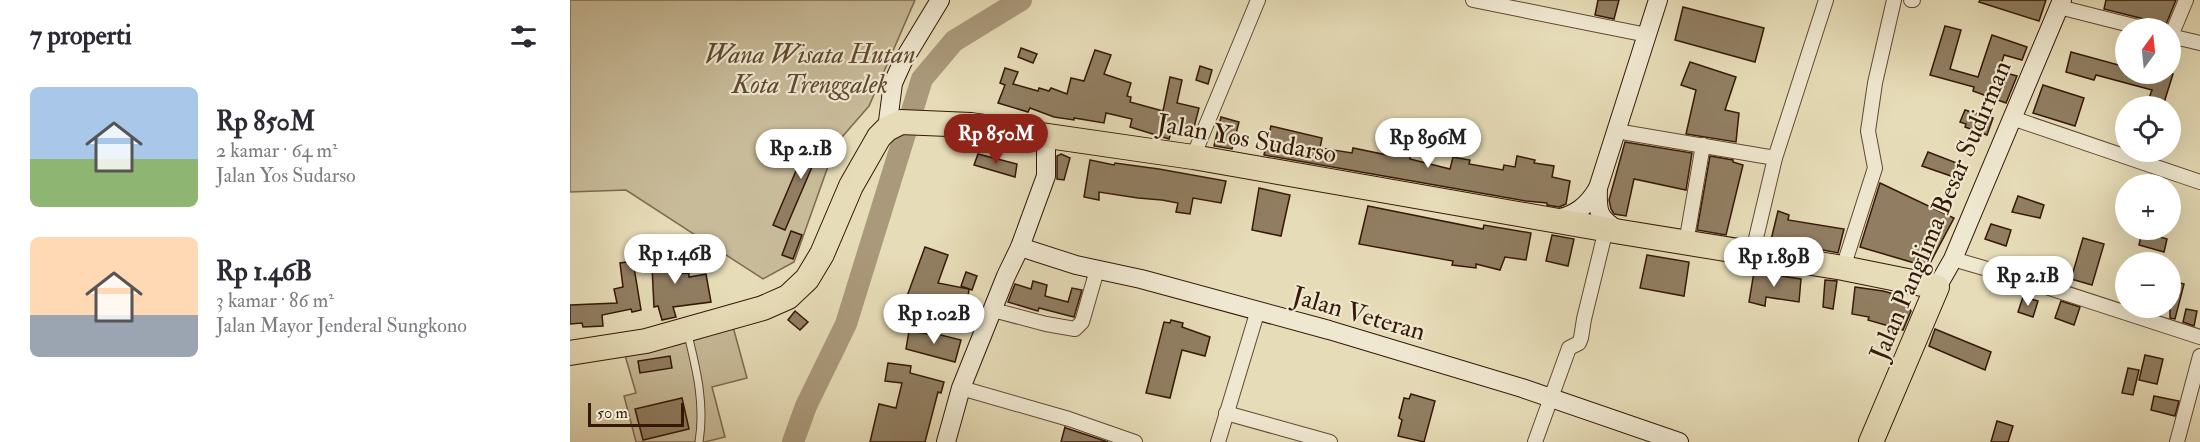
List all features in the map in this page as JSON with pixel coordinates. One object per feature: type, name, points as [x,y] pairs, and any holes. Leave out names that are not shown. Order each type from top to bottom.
[{"type":"highway","name":"Jalan Yos Sudarso","points":[[894,125],[971,125],[1193,157],[1752,255],[1843,268],[1937,287]]},
{"type":"highway","points":[[570,353],[646,340],[762,308],[788,297],[807,279],[822,254],[851,186],[879,137],[894,125]]},
{"type":"highway","points":[[1902,280],[1921,293],[1926,300],[1928,310]]},
{"type":"highway","name":"Jalan Panglima Besar Sudirman","points":[[1871,442],[1937,287]]},
{"type":"street","points":[[894,125],[893,83],[903,61],[940,0]]},
{"type":"street","points":[[1193,157],[1258,0]]},
{"type":"street","points":[[1473,0],[1647,34]]},
{"type":"street","points":[[1551,220],[1565,218],[1579,211],[1591,200],[1598,188],[1658,0]]},
{"type":"street","points":[[1752,255],[1775,158],[1826,0]]},
{"type":"street","points":[[1843,268],[1875,168],[1868,131],[1875,83],[1894,0]]},
{"type":"street","points":[[2178,18],[2186,0]]},
{"type":"street","points":[[2060,3],[2115,20]]},
{"type":"street","name":"Jalan Panglima Besar Sudirman","points":[[1937,287],[1953,259],[2060,3]]},
{"type":"street","points":[[2181,38],[2200,43]]},
{"type":"street","points":[[2012,118],[2200,182]]},
{"type":"street","points":[[1616,131],[1775,158]]},
{"type":"street","points":[[946,442],[962,388],[1020,247],[1046,176],[1046,135]]},
{"type":"street","points":[[1686,243],[1703,144]]},
{"type":"street","points":[[1535,442],[1569,348],[1579,343],[1581,338],[1584,319],[1614,231],[1600,215],[1597,206],[1598,188]]},
{"type":"street","name":"Jalan Veteran","points":[[1020,247],[1076,266],[1141,279],[1258,310],[1522,388],[1679,442]]},
{"type":"street","points":[[1953,259],[2200,337]]},
{"type":"street","points":[[993,310],[1075,329],[1082,322],[1097,270]]},
{"type":"street","points":[[1218,442],[1258,310]]},
{"type":"street","points":[[2177,442],[2200,356]]},
{"type":"street","points":[[962,388],[1069,419],[1135,442]]},
{"type":"street","points":[[1226,413],[1330,442]]},
{"type":"lane","points":[[687,329],[702,405],[699,442]]},
{"type":"green space","name":"Wana Wisata Hutan Kota Trenggalek","points":[[570,0],[915,0],[869,106],[836,144],[794,262],[763,279],[626,190],[570,192]]},
{"type":"green space","points":[[732,323],[747,378],[712,387],[725,437],[705,442],[636,442],[624,396],[636,393],[624,352]]},
{"type":"building","points":[[1598,0],[1619,0],[1614,19],[1595,15]]},
{"type":"building","points":[[1980,0],[2046,0],[2039,21],[1979,2]]},
{"type":"building","points":[[2106,0],[2176,0],[2169,18],[2140,18],[2104,9]]},
{"type":"building","points":[[1683,7],[1764,28],[1755,62],[1675,40]]},
{"type":"building","points":[[1945,26],[1961,30],[1950,69],[1978,77],[1992,35],[2027,47],[2022,60],[2004,55],[1999,71],[2017,76],[2006,103],[1973,91],[1974,87],[1930,75]]},
{"type":"building","points":[[1021,48],[1037,54],[1033,63],[1018,57]]},
{"type":"building","points":[[1095,50],[1111,55],[1104,74],[1131,83],[1127,96],[1131,97],[1130,102],[1163,111],[1170,77],[1182,80],[1177,103],[1199,108],[1192,135],[1172,130],[1169,139],[1130,127],[1132,119],[1106,113],[1104,123],[1054,117],[1030,108],[1028,112],[998,103],[1005,85],[1000,83],[1005,68],[1018,72],[1013,84],[1038,91],[1039,88],[1049,91],[1051,88],[1067,94],[1071,78],[1084,81]]},
{"type":"building","points":[[2071,52],[2115,64],[2115,80],[2096,75],[2094,80],[2066,72]]},
{"type":"building","points":[[1690,62],[1736,77],[1725,110],[1739,113],[1736,142],[1686,134],[1696,90],[1681,85]]},
{"type":"building","points":[[1200,66],[1212,70],[1208,84],[1196,80]]},
{"type":"building","points":[[2130,84],[2170,84],[2166,96],[2150,96],[2152,90]]},
{"type":"building","points":[[2043,85],[2084,98],[2075,126],[2033,113]]},
{"type":"building","points":[[1965,110],[1993,118],[1987,135],[1965,127],[1966,124],[1960,122]]},
{"type":"building","points":[[1221,117],[1239,122],[1232,149],[1214,146]]},
{"type":"building","points":[[1271,126],[1322,138],[1320,148],[1352,153],[1353,148],[1392,156],[1395,144],[1411,148],[1410,159],[1450,169],[1453,157],[1470,160],[1469,164],[1503,170],[1504,165],[1515,167],[1517,156],[1535,160],[1534,163],[1554,166],[1552,177],[1570,181],[1566,204],[1559,207],[1547,205],[1547,203],[1264,155]]},
{"type":"building","points":[[827,131],[826,134],[836,144],[828,153],[821,146],[785,230],[773,225],[807,145],[811,147]]},
{"type":"building","points":[[1625,142],[1692,153],[1686,190],[1634,179],[1626,216],[1614,214],[1609,200]]},
{"type":"building","points":[[1928,152],[1962,165],[1954,177],[1922,166]]},
{"type":"building","points":[[978,154],[1017,164],[1015,177],[974,165]]},
{"type":"building","points":[[1061,154],[1070,158],[1064,180],[1057,179],[1057,156]]},
{"type":"building","points":[[1710,156],[1733,160],[1743,165],[1726,235],[1697,230]]},
{"type":"building","points":[[1090,160],[1226,181],[1221,203],[1193,198],[1190,214],[1176,212],[1178,203],[1162,200],[1099,192],[1099,200],[1084,197]]},
{"type":"building","points":[[1880,183],[1954,218],[1928,267],[1860,247]]},
{"type":"building","points":[[1259,188],[1290,195],[1281,236],[1252,230]]},
{"type":"building","points":[[2018,196],[2044,205],[2040,218],[2012,212]]},
{"type":"building","points":[[1368,206],[1483,229],[1484,225],[1531,233],[1526,260],[1505,257],[1500,270],[1476,264],[1476,268],[1452,265],[1453,261],[1359,244]]},
{"type":"building","points":[[1778,211],[1789,215],[1788,220],[1844,229],[1838,253],[1771,240]]},
{"type":"building","points":[[1991,224],[2011,230],[2006,246],[1985,239]]},
{"type":"building","points":[[791,231],[802,235],[793,259],[782,255]]},
{"type":"building","points":[[1552,235],[1574,239],[1568,266],[1546,261]]},
{"type":"building","points":[[2083,238],[2104,244],[2092,285],[2071,279]]},
{"type":"building","points":[[2140,240],[2167,240],[2164,252],[2139,245]]},
{"type":"building","points":[[651,246],[667,246],[667,263],[673,261],[676,274],[689,273],[689,277],[706,274],[711,302],[673,307],[676,317],[662,320],[658,306],[654,307]]},
{"type":"building","points":[[925,247],[948,255],[938,283],[969,289],[967,306],[955,305],[951,316],[906,299]]},
{"type":"building","points":[[1647,255],[1689,262],[1684,296],[1640,288]]},
{"type":"building","points":[[633,261],[641,310],[632,312],[631,309],[602,315],[603,326],[583,327],[582,323],[570,324],[570,305],[617,303],[614,289],[623,287],[620,263]]},
{"type":"building","points":[[966,272],[977,276],[972,290],[961,286]]},
{"type":"building","points":[[1754,272],[1801,279],[1799,302],[1766,297],[1765,306],[1749,302]]},
{"type":"building","points":[[1825,280],[1837,281],[1833,309],[1823,307]]},
{"type":"building","points":[[1033,281],[1047,285],[1045,296],[1068,302],[1072,288],[1082,290],[1074,317],[1039,308],[1038,311],[1008,302],[1015,284],[1031,289]]},
{"type":"building","points":[[1855,287],[1901,296],[1911,311],[1903,330],[1868,320],[1869,317],[1852,314]]},
{"type":"building","points":[[2023,297],[2038,301],[2033,317],[2018,312]]},
{"type":"building","points":[[2061,301],[2080,307],[2074,325],[2055,318]]},
{"type":"building","points":[[2186,309],[2197,311],[2194,326],[2183,322]]},
{"type":"building","points":[[795,311],[808,322],[800,330],[788,320]]},
{"type":"building","points":[[1171,320],[1183,323],[1182,327],[1210,337],[1205,356],[1182,350],[1170,398],[1146,393],[1164,322],[1170,323]]},
{"type":"building","points":[[1935,329],[1991,352],[1985,370],[1929,346]]},
{"type":"building","points":[[909,331],[928,334],[929,332],[961,340],[955,362],[906,349]]},
{"type":"building","points":[[2145,355],[2163,359],[2157,384],[2139,380]]},
{"type":"building","points":[[670,356],[672,368],[640,373],[638,361]]},
{"type":"building","points":[[888,363],[911,366],[910,373],[944,382],[941,393],[938,392],[925,442],[870,442],[879,404],[896,408],[902,383],[885,381]]},
{"type":"building","points":[[2128,368],[2139,370],[2133,395],[2122,393]]},
{"type":"building","points":[[1411,394],[1435,401],[1424,442],[1398,436],[1402,420],[1399,418],[1404,398],[1409,399]]},
{"type":"building","points":[[2154,396],[2179,401],[2175,416],[2151,410]]},
{"type":"building","points":[[682,398],[689,429],[643,440],[635,409]]},
{"type":"building","points":[[1997,421],[2013,426],[2008,442],[1991,442]]},
{"type":"building","points":[[1066,428],[1108,442],[1061,442]]},
{"type":"waterway","points":[[793,442],[806,406],[846,324],[922,79],[954,41],[1021,0]]}]
